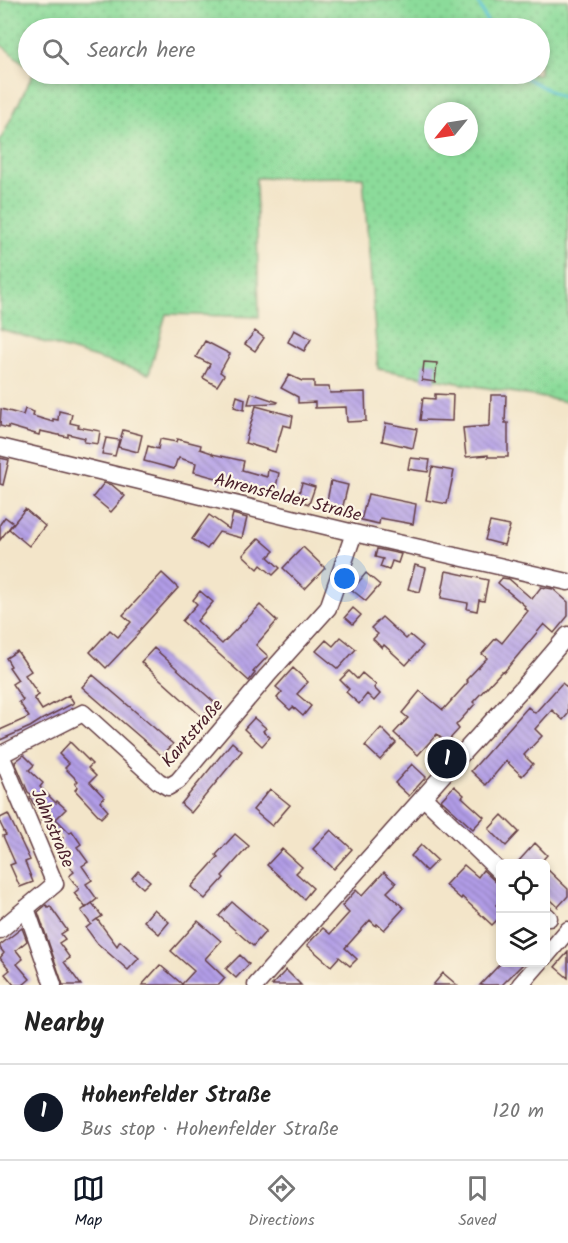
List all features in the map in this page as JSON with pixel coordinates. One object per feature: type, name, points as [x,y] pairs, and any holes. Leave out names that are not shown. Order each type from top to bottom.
[{"type":"street","name":"Ahrensfelder Straße","points":[[0,447],[354,533],[568,582]]},
{"type":"street","name":"Kantstraße","points":[[1,755],[83,713],[158,781],[168,787],[178,781],[328,608],[354,533]]},
{"type":"street","points":[[256,985],[568,635]]},
{"type":"street","name":"Jahnstraße","points":[[0,930],[55,884],[1,755]]},
{"type":"street","points":[[423,797],[496,867]]},
{"type":"street","points":[[26,908],[53,985]]},
{"type":"street","points":[[550,952],[567,933]]},
{"type":"street","points":[[520,985],[536,967]]},
{"type":"green space","points":[[0,0],[568,0],[568,402],[378,369],[363,177],[256,178],[259,317],[166,314],[149,374],[0,329],[0,141],[28,84],[550,84],[550,18],[18,18],[18,59],[0,44]]},
{"type":"building","points":[[294,330],[311,339],[304,351],[288,342]]},
{"type":"building","points":[[255,331],[264,338],[255,351],[245,344]]},
{"type":"building","points":[[205,341],[230,354],[220,372],[224,375],[217,386],[203,378],[210,364],[196,357]]},
{"type":"building","points":[[424,362],[437,363],[435,382],[422,380]]},
{"type":"building","points":[[289,375],[302,381],[314,381],[314,387],[329,387],[330,393],[365,392],[366,421],[347,422],[346,407],[315,408],[315,402],[298,403],[298,397],[281,388]]},
{"type":"building","points":[[251,393],[278,402],[248,404]]},
{"type":"building","points":[[435,394],[453,395],[452,421],[420,420],[423,398],[435,399]]},
{"type":"building","points":[[491,395],[506,395],[505,423],[508,423],[508,457],[488,457],[488,455],[466,457],[463,428],[489,426]]},
{"type":"building","points":[[237,396],[245,399],[244,410],[234,407]]},
{"type":"building","points":[[256,406],[293,416],[291,427],[283,425],[275,452],[245,443]]},
{"type":"building","points":[[1,409],[23,415],[25,409],[34,412],[33,416],[53,422],[53,419],[58,420],[59,411],[72,414],[70,423],[79,425],[78,427],[100,431],[98,444],[84,442],[85,438],[68,434],[68,437],[40,431],[39,435],[0,426]]},
{"type":"building","points":[[386,423],[417,429],[413,448],[382,441]]},
{"type":"building","points":[[123,430],[142,435],[138,452],[118,447]]},
{"type":"building","points":[[106,438],[119,440],[115,456],[102,454]]},
{"type":"building","points":[[160,439],[176,442],[177,439],[201,445],[200,449],[212,454],[244,461],[242,470],[267,477],[268,470],[279,473],[274,496],[219,483],[220,479],[194,472],[196,463],[179,458],[174,469],[144,461],[148,446],[158,449]]},
{"type":"building","points":[[0,458],[9,460],[3,485],[0,484]]},
{"type":"building","points":[[410,458],[430,460],[428,472],[408,469]]},
{"type":"building","points":[[432,467],[454,471],[447,504],[426,500]]},
{"type":"building","points":[[331,481],[348,485],[342,510],[326,506]]},
{"type":"building","points":[[104,483],[112,485],[125,496],[111,512],[93,497]]},
{"type":"building","points":[[302,483],[315,487],[309,504],[297,500]]},
{"type":"building","points":[[368,494],[416,504],[413,524],[380,518],[379,524],[361,520]]},
{"type":"building","points":[[25,509],[45,526],[29,546],[9,529]]},
{"type":"building","points":[[233,514],[247,518],[242,538],[219,532],[207,549],[192,539],[209,515],[229,529]]},
{"type":"building","points":[[5,517],[13,523],[0,540],[0,524]]},
{"type":"building","points":[[490,522],[510,526],[504,545],[485,540]]},
{"type":"building","points":[[259,538],[274,551],[268,557],[280,568],[273,575],[261,565],[258,569],[243,555]]},
{"type":"building","points":[[303,547],[325,568],[305,589],[283,568]]},
{"type":"building","points":[[377,549],[401,554],[398,563],[392,561],[389,570],[380,567],[383,559],[375,557]]},
{"type":"building","points":[[415,565],[426,568],[420,592],[408,589]]},
{"type":"building","points":[[446,571],[488,580],[484,601],[479,600],[477,611],[467,609],[468,603],[441,598]]},
{"type":"building","points":[[162,573],[178,588],[106,668],[90,652],[110,630],[118,637],[131,622],[123,615]]},
{"type":"building","points":[[366,573],[380,585],[366,601],[352,590]]},
{"type":"building","points":[[502,578],[509,579],[532,599],[541,587],[553,589],[568,602],[568,616],[554,633],[544,624],[504,672],[502,671],[473,702],[475,704],[456,725],[459,729],[446,743],[437,734],[418,755],[394,733],[408,718],[402,713],[420,691],[443,710],[468,682],[466,680],[487,658],[482,654],[496,638],[502,643],[528,611],[498,583]]},
{"type":"building","points":[[200,591],[213,602],[197,621],[222,644],[260,605],[277,621],[256,645],[268,656],[253,672],[255,673],[249,681],[182,621],[197,604],[193,600]]},
{"type":"building","points":[[353,608],[361,615],[353,624],[345,617]]},
{"type":"building","points":[[382,617],[406,639],[410,635],[423,646],[406,665],[384,645],[382,648],[373,639],[378,634],[371,628]]},
{"type":"building","points":[[341,637],[356,649],[338,669],[316,651],[326,640],[333,646]]},
{"type":"building","points":[[154,648],[215,703],[202,717],[141,662]]},
{"type":"building","points":[[17,651],[31,671],[25,675],[39,695],[34,698],[42,710],[69,695],[74,703],[0,740],[0,730],[29,717],[19,702],[23,700],[12,684],[18,680],[6,658]]},
{"type":"building","points":[[293,668],[308,682],[297,694],[311,706],[303,716],[293,707],[290,710],[277,698],[282,692],[276,687]]},
{"type":"building","points":[[349,671],[357,679],[362,673],[376,685],[374,688],[380,694],[374,701],[367,694],[359,704],[346,692],[349,689],[340,680]]},
{"type":"building","points":[[93,675],[173,744],[162,756],[82,687]]},
{"type":"building","points":[[562,683],[568,688],[568,714],[563,720],[552,710],[535,729],[542,736],[524,755],[533,764],[522,776],[506,761],[486,785],[471,771],[528,707],[535,713]]},
{"type":"building","points":[[254,718],[266,728],[263,731],[270,737],[262,746],[244,729]]},
{"type":"building","points":[[381,728],[396,743],[380,760],[365,746]]},
{"type":"building","points":[[70,742],[92,764],[88,768],[96,776],[90,782],[104,797],[100,802],[108,811],[101,818],[75,790],[78,787],[75,784],[78,781],[65,768],[69,764],[59,754]]},
{"type":"building","points":[[232,742],[242,751],[191,813],[181,804]]},
{"type":"building","points":[[24,755],[34,765],[29,770],[43,783],[40,787],[56,803],[57,801],[66,809],[56,819],[70,833],[72,831],[81,844],[77,847],[88,862],[82,866],[92,880],[86,884],[97,899],[86,908],[74,893],[79,889],[69,876],[74,872],[63,857],[69,853],[60,841],[63,838],[41,819],[45,815],[33,803],[30,797],[32,795],[28,792],[15,762]]},
{"type":"building","points":[[412,764],[426,777],[409,796],[395,783]]},
{"type":"building","points":[[454,786],[464,795],[462,797],[484,817],[473,829],[441,800]]},
{"type":"building","points":[[270,789],[290,805],[272,826],[253,810]]},
{"type":"building","points":[[8,814],[30,860],[25,862],[33,882],[20,887],[10,865],[15,863],[0,823],[0,818]]},
{"type":"building","points":[[502,815],[519,832],[506,846],[489,829]]},
{"type":"building","points":[[331,830],[352,849],[334,869],[313,849]]},
{"type":"building","points":[[235,834],[249,846],[205,899],[191,887]]},
{"type":"building","points":[[535,843],[547,855],[543,859],[521,859]]},
{"type":"building","points":[[421,845],[437,860],[426,871],[411,856]]},
{"type":"building","points":[[282,849],[302,867],[296,873],[313,888],[304,899],[267,865]]},
{"type":"building","points":[[464,865],[478,877],[483,870],[496,882],[496,921],[492,925],[462,897],[461,899],[445,885]]},
{"type":"building","points":[[138,871],[150,881],[143,888],[132,878]]},
{"type":"building","points":[[384,872],[396,883],[387,892],[404,908],[384,930],[370,920],[345,948],[357,959],[350,966],[339,957],[331,966],[307,945],[323,928],[330,934],[349,913],[342,906],[356,890],[362,896]]},
{"type":"building","points":[[550,872],[568,889],[568,896],[558,907],[550,899]]},
{"type":"building","points":[[232,902],[266,931],[253,946],[219,916]]},
{"type":"building","points":[[92,903],[102,916],[97,919],[117,946],[120,941],[139,958],[128,970],[97,943],[86,928],[91,924],[81,911]]},
{"type":"building","points":[[46,905],[50,906],[67,930],[61,934],[65,939],[59,943],[70,958],[64,962],[81,985],[63,985],[38,912]]},
{"type":"building","points":[[154,909],[169,922],[159,934],[144,921]]},
{"type":"building","points":[[198,921],[221,941],[205,959],[225,978],[219,985],[142,985],[160,965],[182,984],[194,971],[171,951]]},
{"type":"building","points":[[22,928],[27,941],[16,950],[23,959],[17,964],[30,979],[23,985],[14,985],[5,974],[10,970],[0,958],[4,953],[0,945]]},
{"type":"building","points":[[568,952],[568,978],[555,967]]},
{"type":"building","points":[[240,955],[249,964],[236,978],[226,969]]},
{"type":"building","points":[[497,967],[520,967],[502,985],[480,985]]},
{"type":"building","points":[[286,970],[301,985],[272,985]]},
{"type":"building","points":[[443,973],[457,985],[433,985]]},
{"type":"waterway","points":[[477,0],[485,18]]},
{"type":"waterway","points":[[537,84],[568,101]]},
{"type":"place","name":"Hohenfelder Straße","points":[[447,759]]}]
